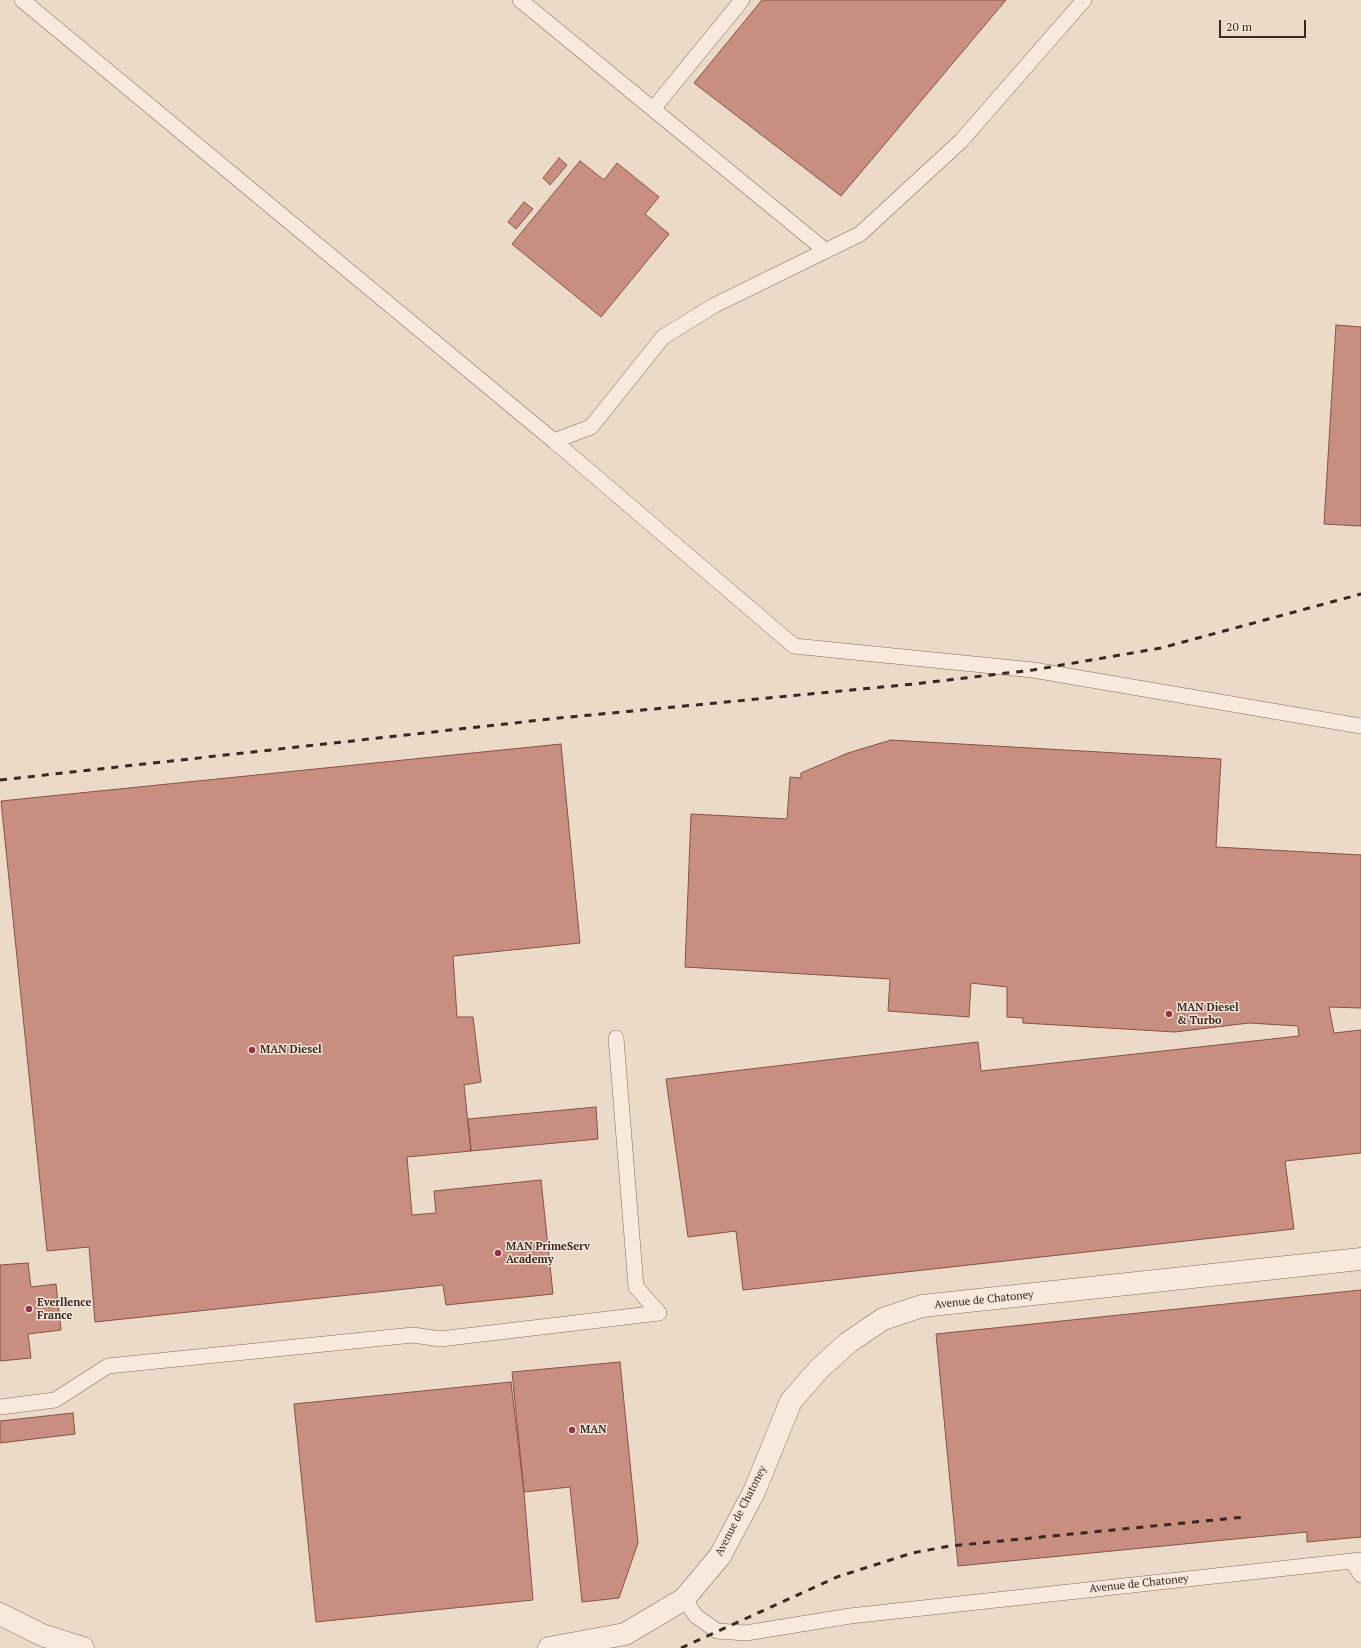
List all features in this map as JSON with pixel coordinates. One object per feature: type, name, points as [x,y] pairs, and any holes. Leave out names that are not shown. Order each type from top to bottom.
[{"type":"street","name":"Avenue de Chatoney","points":[[684,1599],[720,1556],[754,1492],[791,1401],[820,1368],[849,1342],[883,1319],[922,1306],[1361,1259]]},
{"type":"street","points":[[549,1648],[625,1634],[684,1599]]},
{"type":"street","points":[[0,1614],[42,1635],[83,1648]]},
{"type":"lane","points":[[22,0],[554,441],[794,646],[1033,670],[1361,726]]},
{"type":"lane","points":[[520,0],[826,251]]},
{"type":"lane","points":[[653,109],[742,0]]},
{"type":"lane","points":[[554,441],[591,427],[663,337],[715,305],[860,234],[961,141],[1084,0]]},
{"type":"lane","points":[[0,1407],[55,1400],[108,1366],[413,1335],[440,1339],[659,1313],[636,1287],[616,1038]]},
{"type":"lane","points":[[1356,1560],[1361,1575]]},
{"type":"lane","name":"Avenue de Chatoney","points":[[684,1599],[696,1616],[717,1631],[746,1633],[850,1616],[1356,1560]]},
{"type":"building","points":[[762,0],[1006,0],[841,196],[694,83]]},
{"type":"building","points":[[559,158],[567,165],[550,185],[543,178]]},
{"type":"building","points":[[580,161],[604,180],[617,163],[659,197],[645,214],[669,234],[601,317],[512,244]]},
{"type":"building","points":[[524,202],[533,209],[516,229],[508,222]]},
{"type":"building","points":[[1336,325],[1361,327],[1361,526],[1324,524]]},
{"type":"building","name":"MAN Diesel & Turbo","points":[[891,740],[1221,759],[1216,847],[1361,855],[1361,1008],[1329,1007],[1334,1033],[1361,1030],[1361,1153],[1285,1161],[1294,1229],[743,1290],[736,1231],[688,1237],[666,1079],[978,1042],[981,1071],[1299,1036],[1298,1026],[1249,1023],[1175,1032],[1023,1023],[1023,1018],[1007,1017],[1007,987],[971,983],[969,1017],[888,1011],[890,979],[685,967],[691,814],[787,819],[790,777],[801,778],[801,773],[848,753]]},
{"type":"building","name":"MAN Diesel","points":[[561,744],[580,943],[453,956],[457,1017],[473,1017],[481,1082],[464,1085],[471,1151],[407,1157],[412,1215],[436,1213],[434,1191],[541,1180],[553,1294],[446,1305],[443,1285],[95,1322],[89,1247],[47,1251],[1,801]]},
{"type":"building","points":[[596,1107],[598,1139],[471,1151],[468,1119]]},
{"type":"building","name":"Everllence France","points":[[28,1263],[31,1287],[56,1284],[61,1330],[28,1334],[31,1358],[0,1361],[0,1265]]},
{"type":"building","points":[[1361,1290],[1361,1537],[1307,1542],[1307,1532],[958,1566],[936,1334]]},
{"type":"building","name":"MAN","points":[[620,1362],[638,1543],[619,1598],[582,1602],[570,1487],[524,1492],[512,1372]]},
{"type":"building","points":[[511,1382],[524,1492],[533,1600],[316,1622],[294,1404]]},
{"type":"building","points":[[73,1413],[75,1434],[0,1443],[0,1421]]},
{"type":"railway","points":[[0,780],[559,718],[914,684],[1033,670],[1161,648],[1361,594]]},
{"type":"railway","points":[[681,1648],[837,1577],[912,1553],[950,1546],[1245,1517]]},
{"type":"place","name":"MAN Diesel & Turbo","points":[[1169,1014]]},
{"type":"place","name":"MAN Diesel","points":[[252,1050]]},
{"type":"place","name":"MAN PrimeServ Academy","points":[[498,1253]]},
{"type":"place","name":"Everllence France","points":[[29,1309]]},
{"type":"place","name":"MAN","points":[[572,1430]]}]
